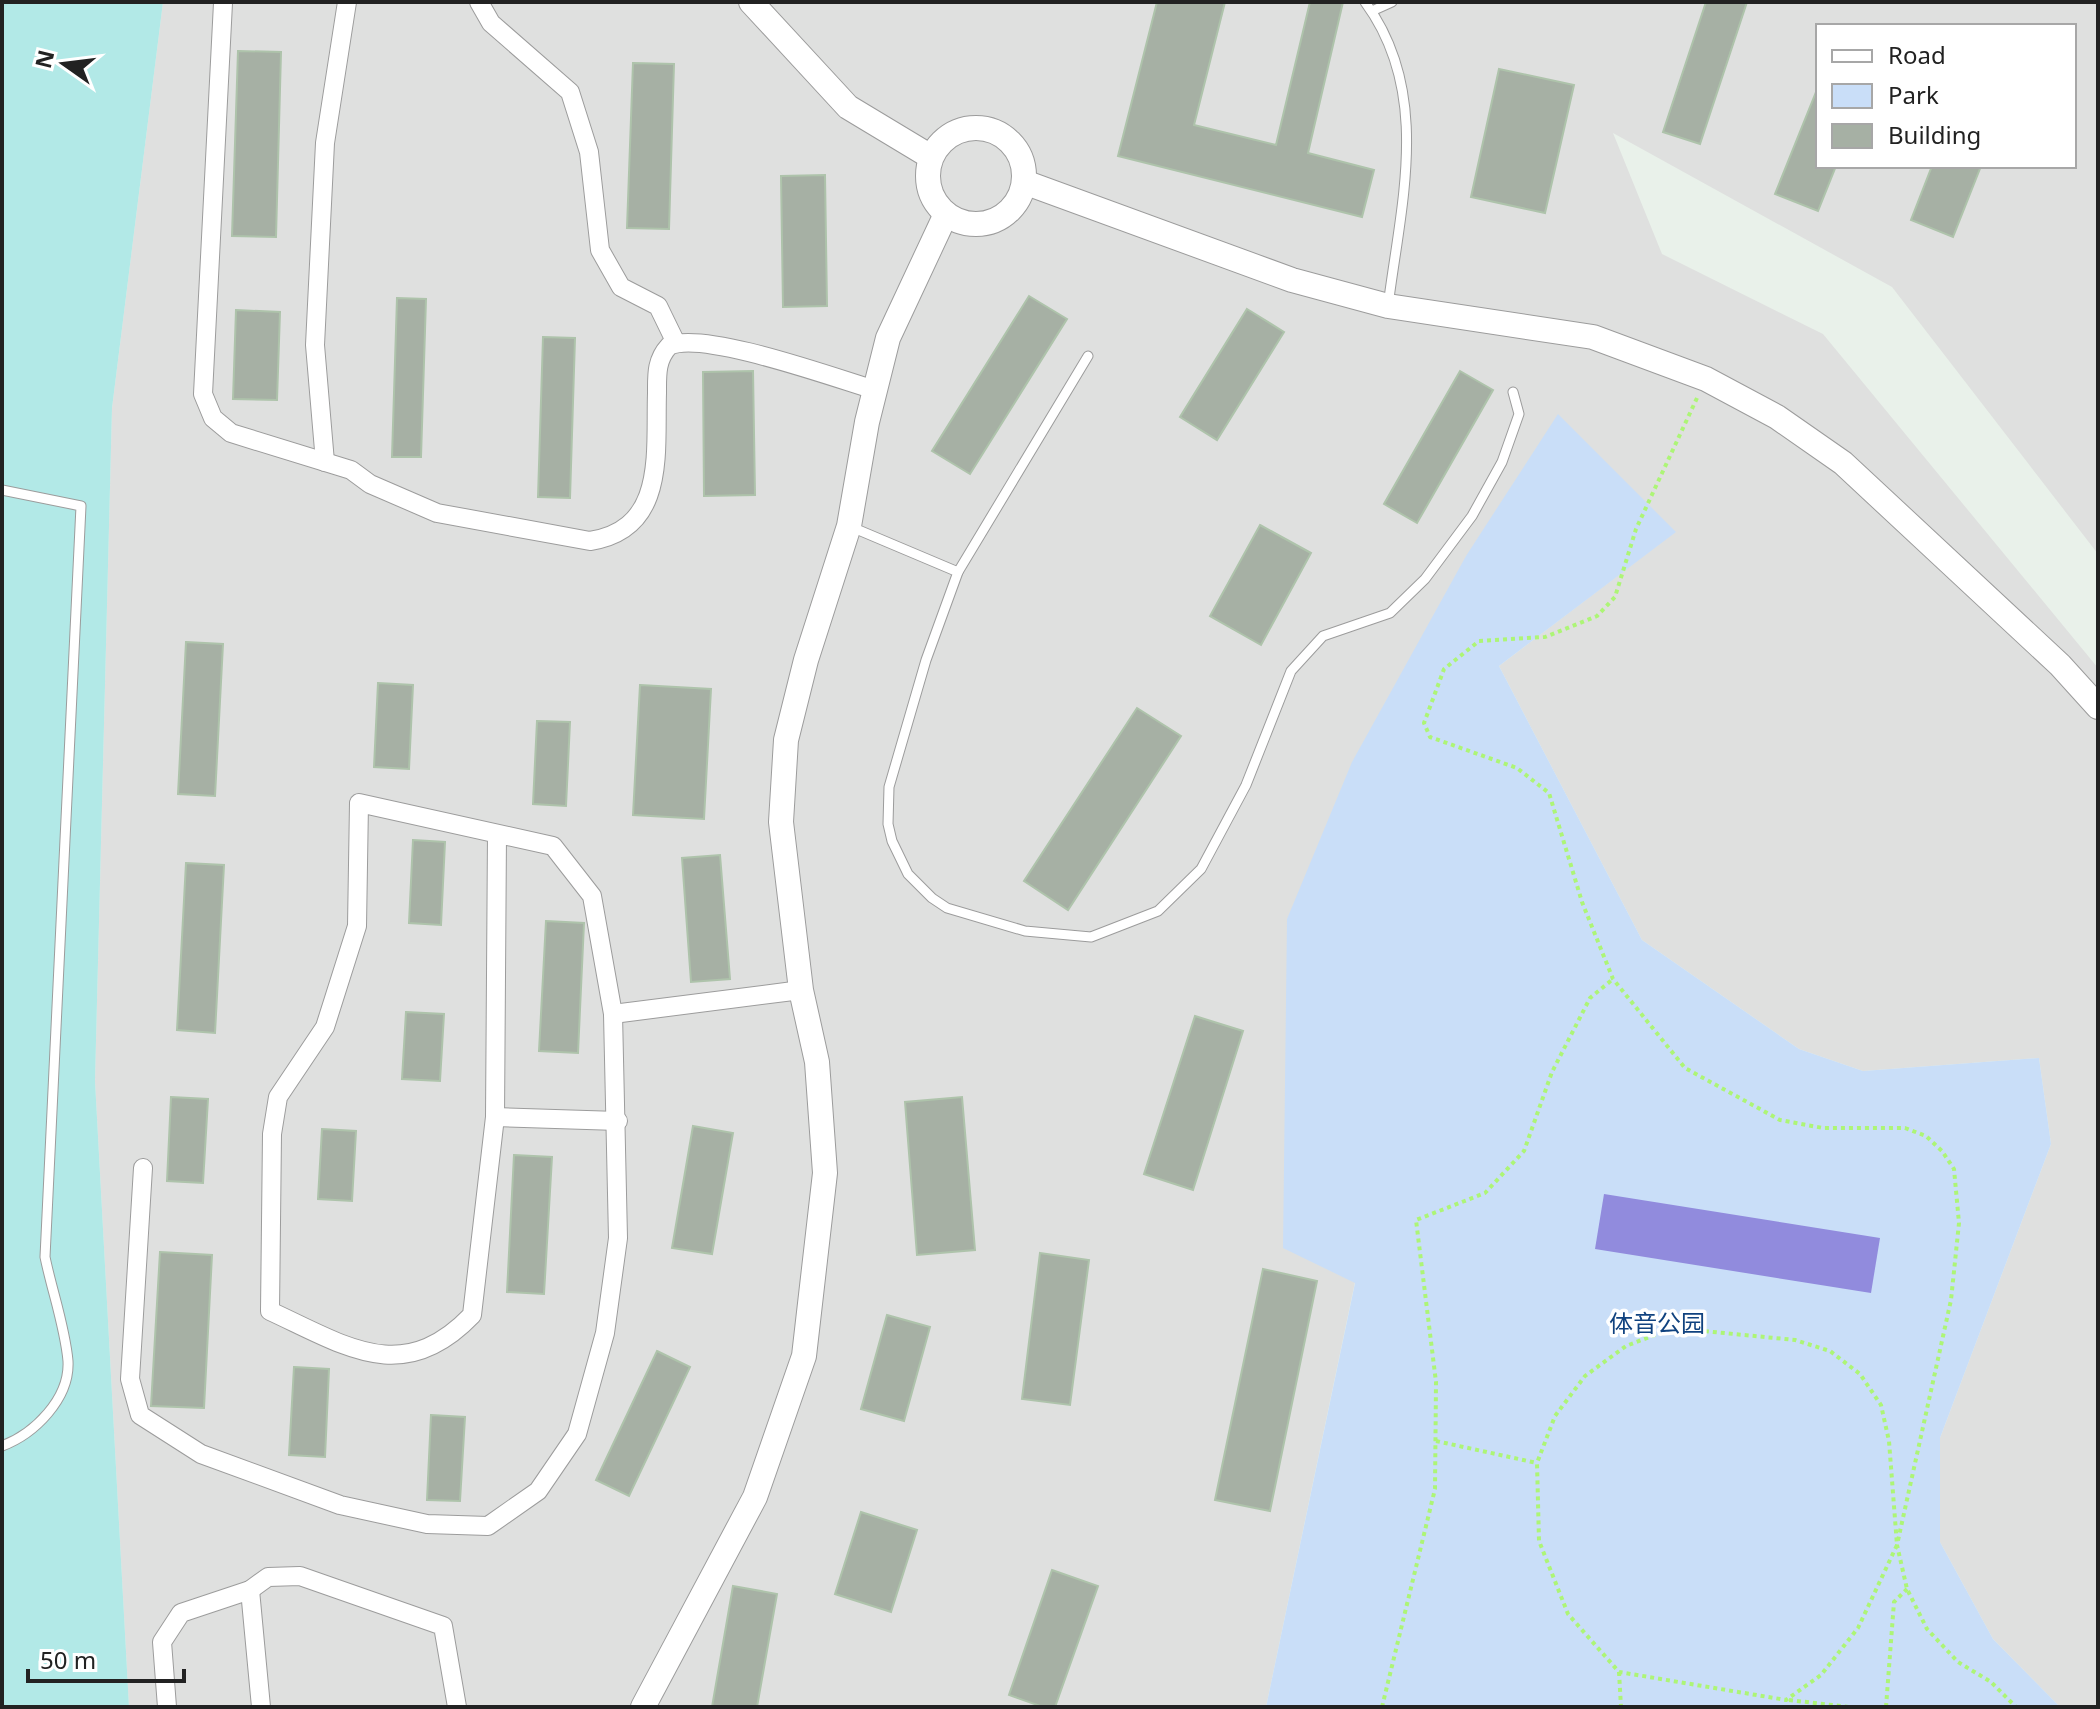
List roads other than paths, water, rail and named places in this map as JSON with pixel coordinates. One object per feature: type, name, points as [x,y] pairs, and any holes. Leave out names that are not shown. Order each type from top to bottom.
[{"type":"street","points":[[325,462],[315,345],[318,267],[325,143],[347,2]]},
{"type":"street","points":[[479,2],[491,23],[570,92],[589,152],[600,250],[621,287],[658,306],[676,343]]},
{"type":"street","points":[[751,2],[848,107],[931,157]]},
{"type":"street","points":[[223,3],[203,394],[213,418],[231,433],[351,470],[370,484],[437,513],[579,541],[601,540],[631,524],[650,494],[658,365],[664,352],[676,343],[725,346],[875,390]]},
{"type":"street","points":[[982,128],[995,131],[1014,147],[1024,170],[1024,182],[1014,206],[994,220],[969,224],[946,214],[931,194],[928,169],[931,157],[947,137],[958,131],[982,128]]},
{"type":"street","points":[[1024,182],[1292,280],[1388,306],[1593,337],[1706,379],[1777,417],[1854,472],[2060,665],[2098,707]]},
{"type":"street","points":[[643,1707],[755,1497],[804,1356],[825,1173],[817,1062],[801,990],[781,822],[786,740],[806,660],[849,526],[888,338],[946,214]]},
{"type":"street","points":[[143,1168],[130,1379],[140,1415],[201,1454],[340,1505],[427,1524],[488,1526],[538,1491],[577,1434],[605,1333],[618,1238],[618,1121],[613,1014],[592,896],[553,846],[359,803],[357,926],[325,1027],[278,1097],[272,1134],[270,1311],[352,1349],[405,1357],[451,1336],[472,1315],[495,1117],[497,834]]},
{"type":"street","points":[[613,1014],[801,990]]},
{"type":"street","points":[[495,1117],[618,1121]]},
{"type":"street","points":[[167,1707],[162,1642],[181,1613],[250,1590],[268,1577],[300,1576],[443,1626],[457,1707]]},
{"type":"street","points":[[250,1590],[261,1707]]},
{"type":"lane","points":[[1365,2],[1395,57],[1409,125],[1388,306]]},
{"type":"lane","points":[[1372,11],[1392,2]]},
{"type":"lane","points":[[1088,356],[958,572],[926,660],[889,787],[888,824],[892,841],[908,874],[947,908],[1025,931],[1091,937],[1158,911],[1201,869],[1246,785],[1291,671],[1323,636],[1390,613],[1425,579],[1472,516],[1502,462],[1519,414],[1513,392]]},
{"type":"lane","points":[[2,490],[81,506],[45,1257],[68,1364],[60,1394],[42,1420],[18,1440],[2,1446]]},
{"type":"lane","points":[[849,526],[958,572]]},
{"type":"park label","name":"体音公园","points":[[1657,1324]]}]
